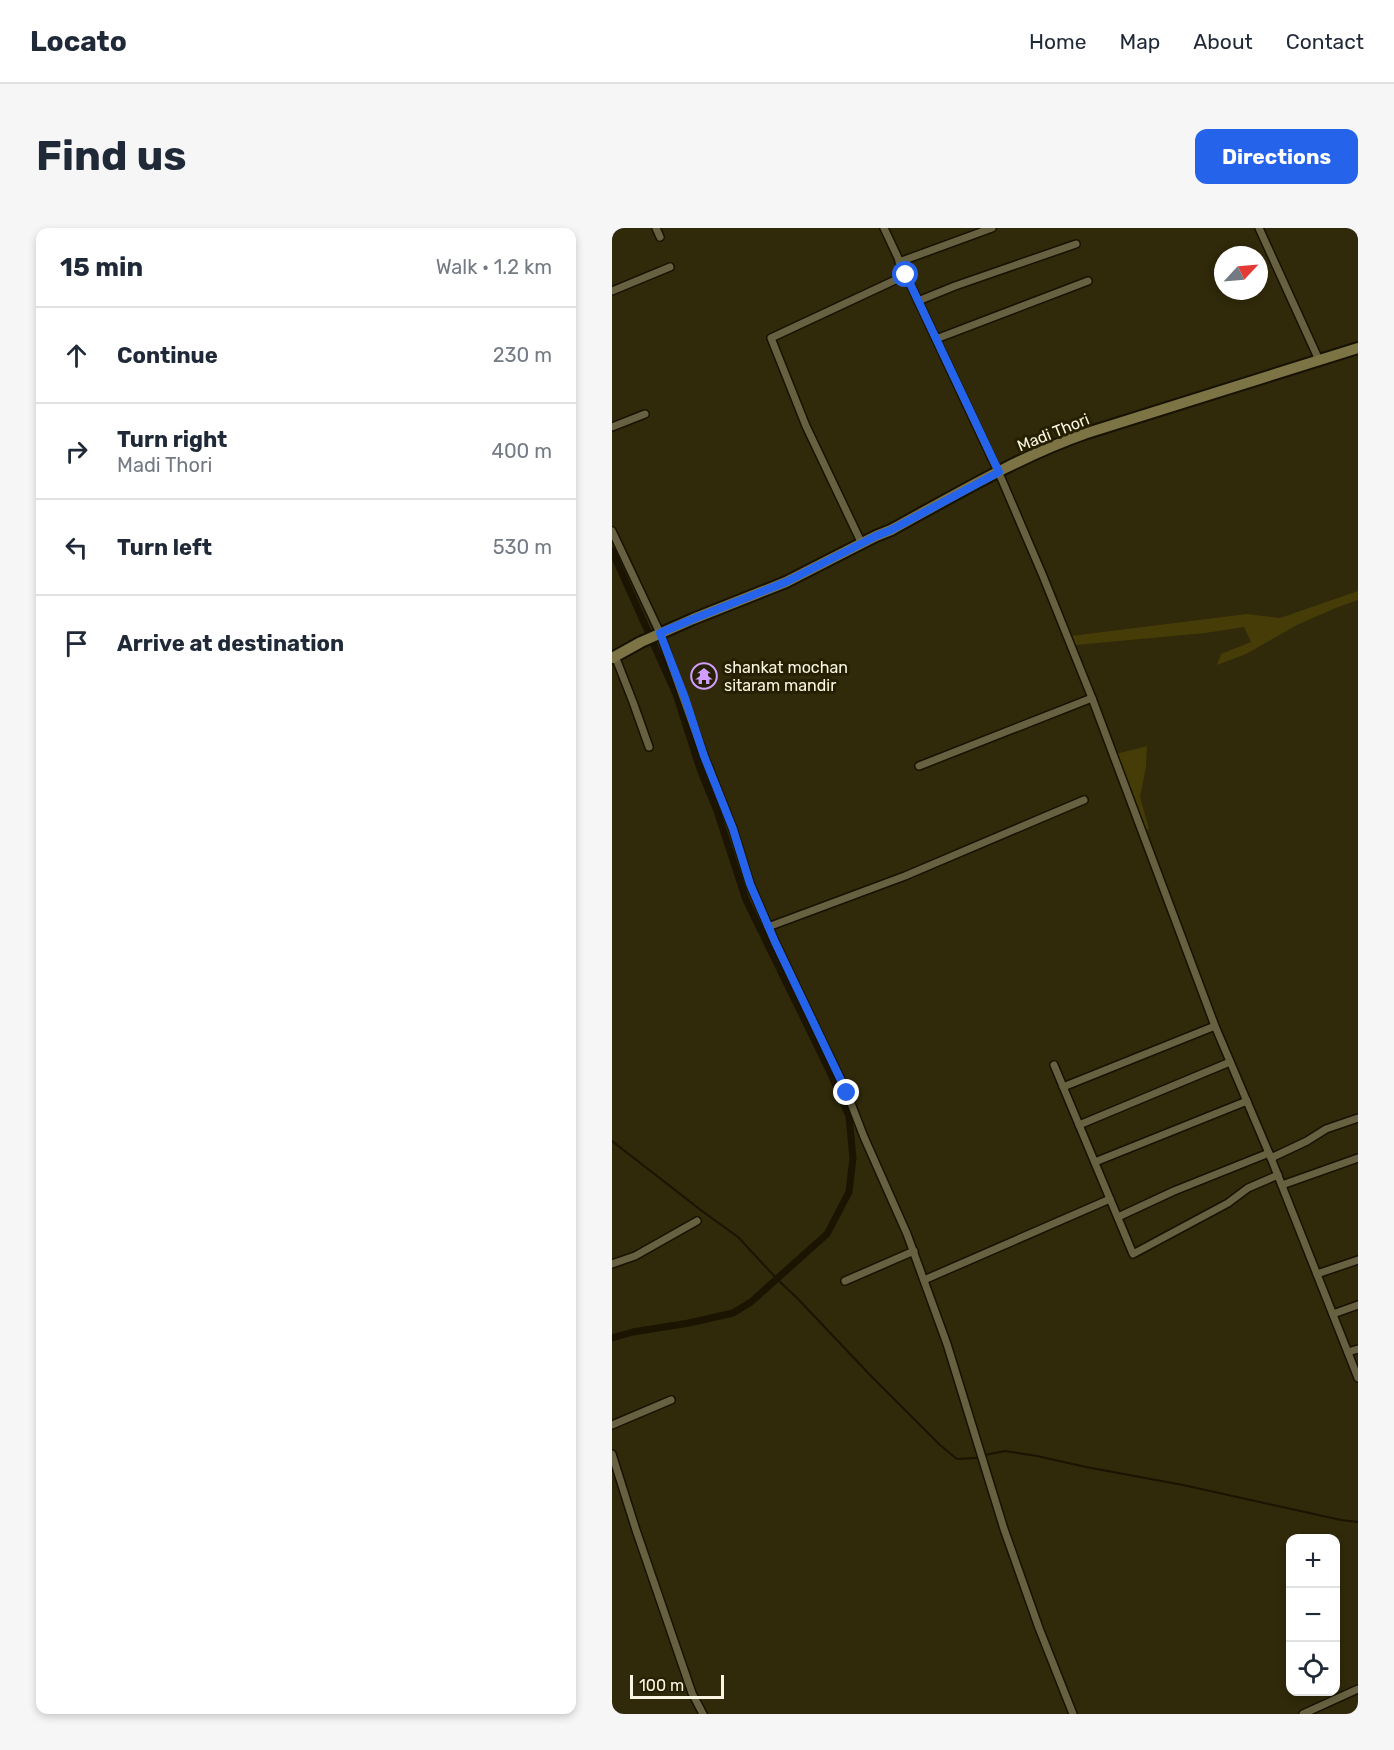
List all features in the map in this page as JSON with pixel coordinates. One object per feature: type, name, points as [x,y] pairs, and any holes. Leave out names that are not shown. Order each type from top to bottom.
[{"type":"main road","name":"Madi Thori","points":[[614,657],[658,634],[786,582],[891,530],[1049,446],[1358,348]]},
{"type":"street","points":[[656,228],[660,237]]},
{"type":"street","points":[[884,228],[999,472],[1043,576],[1092,698],[1215,1026],[1270,1155],[1358,1378]]},
{"type":"street","points":[[899,261],[992,228]]},
{"type":"street","points":[[1259,228],[1319,360]]},
{"type":"street","points":[[918,301],[1076,244]]},
{"type":"street","points":[[612,291],[670,267]]},
{"type":"street","points":[[862,544],[806,426],[771,338],[906,275]]},
{"type":"street","points":[[936,339],[1088,281]]},
{"type":"street","points":[[612,427],[645,414]]},
{"type":"street","points":[[612,531],[685,698],[704,756],[733,829],[750,884],[768,927],[847,1093],[914,1251],[946,1344],[1004,1529],[1039,1628],[1073,1714]]},
{"type":"street","points":[[614,657],[649,747]]},
{"type":"street","points":[[919,766],[1092,698]]},
{"type":"street","points":[[768,927],[905,876],[1084,800]]},
{"type":"street","points":[[1063,1087],[1215,1026]]},
{"type":"street","points":[[1079,1125],[1230,1062]]},
{"type":"street","points":[[1054,1065],[1133,1254],[1228,1203],[1248,1188],[1278,1175]]},
{"type":"street","points":[[1095,1162],[1247,1101]]},
{"type":"street","points":[[1118,1217],[1174,1191],[1307,1142],[1326,1130],[1358,1118]]},
{"type":"street","points":[[1282,1185],[1358,1158]]},
{"type":"street","points":[[924,1280],[1110,1199]]},
{"type":"street","points":[[612,1264],[635,1256],[697,1221]]},
{"type":"street","points":[[845,1281],[914,1251]]},
{"type":"street","points":[[1317,1274],[1358,1260]]},
{"type":"street","points":[[1333,1314],[1358,1305]]},
{"type":"street","points":[[1348,1352],[1358,1348]]},
{"type":"street","points":[[612,1425],[671,1400]]},
{"type":"street","points":[[612,1454],[692,1693],[703,1714]]},
{"type":"street","points":[[1303,1714],[1358,1689]]},
{"type":"shaded area","points":[[1358,591],[1358,600],[1297,625],[1246,654],[1217,665],[1221,654],[1251,642],[1244,627],[1205,633],[1076,645],[1071,636],[1247,614],[1280,618]]},
{"type":"shaded area","points":[[1147,746],[1146,767],[1140,797],[1149,829],[1145,831],[1116,754]]},
{"type":"waterway","points":[[612,551],[676,694],[746,900],[849,1116],[853,1158],[849,1192],[827,1234],[751,1302],[733,1313],[612,1338]]},
{"type":"waterway","points":[[612,1141],[738,1237],[940,1445],[957,1459],[976,1458]]},
{"type":"waterway","points":[[985,1455],[1005,1451],[1037,1456],[1358,1522]]},
{"type":"place","name":"shankat mochan sitaram mandir","points":[[704,676]]},
{"type":"route","points":[[847,1093],[750,884],[733,829],[660,633],[786,582],[891,530],[999,472],[906,275]]}]
